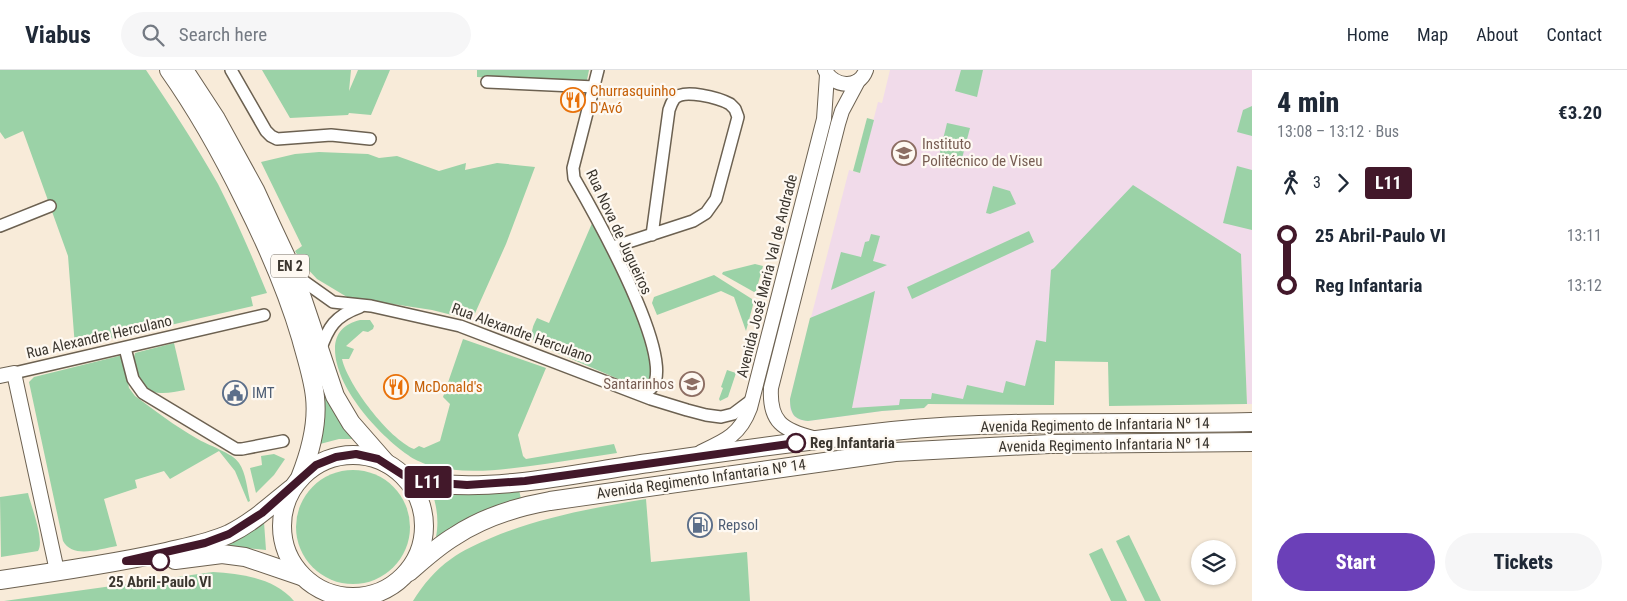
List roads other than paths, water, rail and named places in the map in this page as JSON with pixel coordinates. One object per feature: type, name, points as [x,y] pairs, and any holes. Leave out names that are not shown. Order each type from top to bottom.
[{"type":"main road","name":"EN 2","points":[[169,70],[230,170],[270,252],[294,312],[315,398],[315,421],[310,448],[296,482],[286,498],[281,521],[283,544],[293,566],[306,580]]},
{"type":"main road","name":"EN 2","points":[[184,70],[216,119],[251,183],[294,274],[334,393],[360,434],[413,487],[422,508],[424,532],[418,556],[405,576]]},
{"type":"main road","name":"Avenida Regimento de Infantaria Nº 14","points":[[403,475],[433,483],[467,485],[525,481],[692,456],[895,431],[1045,422],[1192,424],[1252,422]]},
{"type":"main road","name":"Avenida Regimento Infantaria Nº 14","points":[[405,576],[455,535],[505,511],[550,501],[895,452],[1049,444],[1252,442]]},
{"type":"main road","name":"EN 2","points":[[296,482],[316,465],[336,457],[356,454],[387,463]]},
{"type":"main road","points":[[0,580],[126,561],[205,543],[229,534],[262,513],[296,482]]},
{"type":"main road","points":[[126,561],[160,561],[222,554],[245,556],[265,562],[306,580],[326,593],[347,598],[368,596],[388,589],[405,576]]},
{"type":"main road","points":[[390,601],[405,576]]},
{"type":"main road","points":[[306,580],[322,601]]},
{"type":"street","points":[[231,70],[266,131],[274,138],[290,139],[332,135],[370,139]]},
{"type":"street","name":"Rua Nova de Jugueiros","points":[[598,70],[573,168],[574,178],[613,247],[650,338],[657,367],[656,382],[648,392],[636,392]]},
{"type":"street","name":"Avenida José Maria Val de Andrade","points":[[826,73],[835,82],[843,84],[851,84],[862,75]]},
{"type":"street","name":"Avenida José Maria Val de Andrade","points":[[692,456],[733,436],[744,422],[753,400],[824,119],[826,73]]},
{"type":"street","name":"Avenida José Maria Val de Andrade","points":[[818,440],[793,433],[778,420],[772,408],[771,388],[838,124],[842,111],[862,75]]},
{"type":"street","points":[[487,82],[595,87]]},
{"type":"street","points":[[613,247],[652,235],[693,221],[712,207],[716,199],[738,117],[735,108],[730,104],[690,94],[681,94],[674,99],[669,110],[652,235]]},
{"type":"street","points":[[0,226],[50,206]]},
{"type":"street","name":"Rua Alexandre Herculano","points":[[294,274],[333,302],[365,305],[460,326],[636,392],[706,416],[721,417],[733,414],[753,400]]},
{"type":"street","points":[[320,351],[330,327],[343,315],[365,305]]},
{"type":"street","name":"Rua Alexandre Herculano","points":[[0,376],[264,315]]},
{"type":"street","points":[[125,348],[133,379],[142,393],[239,449],[283,441]]},
{"type":"street","points":[[14,373],[57,571]]},
{"type":"place","name":"Churrasquinho D'Avó","points":[[573,100]]},
{"type":"place","name":"Instituto Politécnico de Viseu","points":[[904,153]]},
{"type":"place","name":"Santarinhos","points":[[692,384]]},
{"type":"place","name":"McDonald's","points":[[396,387]]},
{"type":"place","name":"IMT","points":[[235,393]]},
{"type":"place","name":"Reg Infantaria","points":[[796,443]]},
{"type":"place","name":"Repsol","points":[[700,525]]},
{"type":"place","name":"25 Abril-Paulo VI","points":[[160,561]]}]
